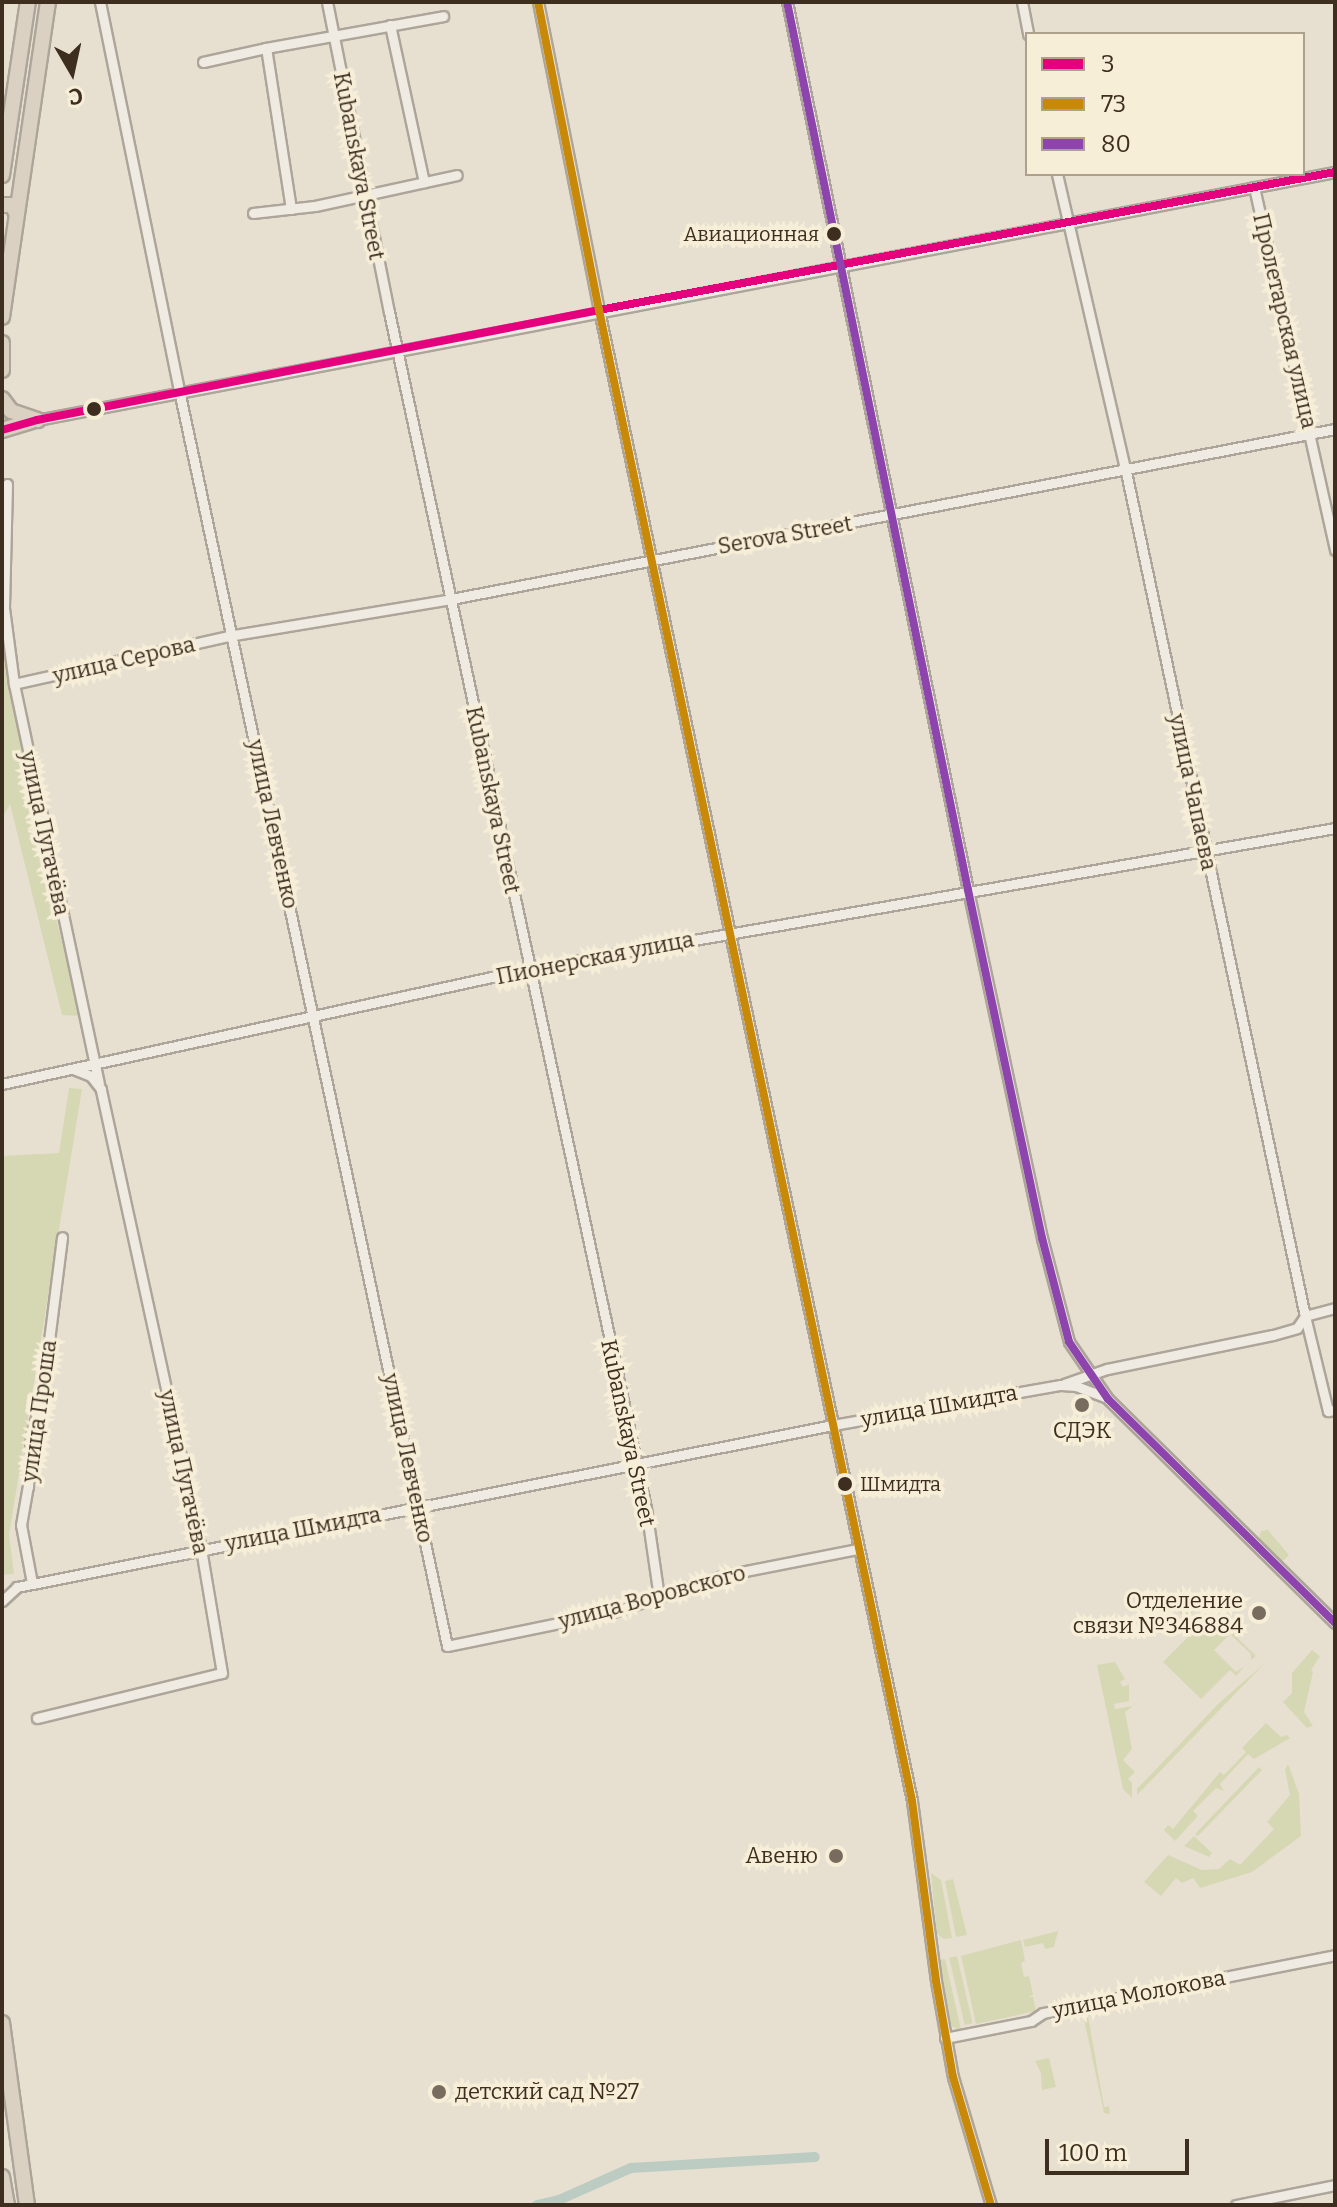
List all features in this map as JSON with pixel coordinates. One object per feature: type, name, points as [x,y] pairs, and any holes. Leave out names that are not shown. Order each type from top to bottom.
[{"type":"highway","points":[[2,175],[28,2]]},
{"type":"highway","points":[[2,317],[48,2]]},
{"type":"highway","points":[[2,205],[12,205],[17,214]]},
{"type":"highway","points":[[2,343],[2,370]]},
{"type":"highway","points":[[2,399],[11,411],[37,420]]},
{"type":"highway","points":[[2,430],[37,420]]},
{"type":"highway","points":[[2,2023],[27,2205]]},
{"type":"highway","points":[[2,2177],[7,2205]]},
{"type":"street","name":"улица Левченко","points":[[100,2],[180,395],[234,635],[447,1646]]},
{"type":"street","name":"Kubanskaya Street","points":[[327,2],[528,969],[633,1462],[646,1508],[659,1597]]},
{"type":"street","points":[[538,2],[599,310],[915,1817],[945,2038],[962,2113],[991,2205]]},
{"type":"street","points":[[787,2],[968,890],[1052,1279],[1069,1342],[1088,1375],[1108,1399],[1335,1623]]},
{"type":"street","points":[[1022,2],[1028,32]]},
{"type":"street","points":[[203,62],[443,16]]},
{"type":"street","points":[[390,25],[424,182]]},
{"type":"street","points":[[266,48],[291,209]]},
{"type":"street","points":[[37,420],[180,395],[599,310],[1335,172]]},
{"type":"street","points":[[253,213],[365,196],[457,175]]},
{"type":"street","name":"улица Чапаева","points":[[1057,176],[1126,472],[1305,1316],[1332,1410]]},
{"type":"street","name":"Пролетарская улица","points":[[1254,187],[1335,550]]},
{"type":"street","name":"Serova Street","points":[[234,635],[451,599],[1126,472],[1335,429]]},
{"type":"street","name":"улица Пугачёва","points":[[7,484],[4,608],[14,684],[201,1549],[222,1673],[37,1718]]},
{"type":"street","name":"улица Серова","points":[[14,684],[234,635]]},
{"type":"street","name":"Пионерская улица","points":[[2,1084],[528,969],[1335,828]]},
{"type":"street","points":[[71,1070],[91,1076],[99,1084]]},
{"type":"street","name":"улица Проша","points":[[32,1583],[21,1525],[28,1487],[31,1436],[42,1396],[62,1237]]},
{"type":"street","name":"улица Шмидта","points":[[2,1601],[17,1587],[32,1583],[633,1462],[1061,1385],[1088,1375],[1273,1335],[1297,1328],[1305,1316],[1335,1308]]},
{"type":"street","name":"улица Шмидта","points":[[1061,1385],[1076,1386],[1108,1399]]},
{"type":"street","name":"улица Воровского","points":[[447,1646],[613,1612],[725,1575],[857,1549]]},
{"type":"street","name":"улица Молокова","points":[[945,2038],[1031,2021],[1049,2012],[1335,1955]]},
{"type":"street","points":[[1236,2205],[1335,2185]]},
{"type":"green space","points":[[2,641],[43,868],[81,1016],[62,1015],[10,804],[2,819]]},
{"type":"green space","points":[[69,1088],[82,1089],[9,1535],[14,1574],[2,1575],[2,1156],[59,1153]]},
{"type":"green space","points":[[1268,1530],[1289,1555],[1282,1562],[1259,1539],[1261,1531]]},
{"type":"green space","points":[[1183,1588],[1200,1603],[1187,1619],[1169,1604]]},
{"type":"green space","points":[[1212,1613],[1256,1656],[1251,1660],[1251,1654],[1230,1634],[1214,1650],[1236,1672],[1245,1666],[1236,1676],[1230,1670],[1201,1699],[1163,1662]]},
{"type":"green space","points":[[1312,1650],[1320,1656],[1311,1670],[1304,1712],[1313,1726],[1307,1728],[1283,1702],[1292,1693],[1292,1673]]},
{"type":"green space","points":[[1115,1662],[1125,1679],[1120,1682],[1123,1687],[1129,1684],[1129,1701],[1114,1704],[1115,1709],[1133,1706],[1125,1712],[1132,1749],[1123,1760],[1135,1772],[1128,1779],[1132,1783],[1132,1798],[1123,1789],[1097,1665]]},
{"type":"green space","points":[[1265,1663],[1137,1795],[1137,1789],[1219,1703]]},
{"type":"green space","points":[[1266,1723],[1281,1737],[1287,1735],[1290,1738],[1254,1759],[1248,1754],[1220,1784],[1224,1791],[1216,1788],[1193,1811],[1198,1816],[1175,1841],[1164,1830],[1168,1825],[1173,1829],[1220,1772],[1224,1775],[1246,1752],[1242,1748]]},
{"type":"green space","points":[[1288,1764],[1299,1794],[1301,1836],[1252,1872],[1200,1888],[1193,1878],[1182,1883],[1176,1878],[1161,1896],[1144,1882],[1168,1855],[1202,1870],[1219,1869],[1230,1859],[1240,1865],[1274,1829],[1267,1822],[1290,1795],[1285,1770]]},
{"type":"green space","points":[[1259,1767],[1262,1770],[1198,1836],[1195,1834]]},
{"type":"green space","points":[[1194,1836],[1212,1853],[1209,1857],[1184,1846]]},
{"type":"green space","points":[[931,1873],[941,1880],[952,1938],[944,1939],[937,1934]]},
{"type":"green space","points":[[953,1879],[967,1935],[956,1937],[945,1881]]},
{"type":"green space","points":[[1058,1931],[1054,1947],[1045,1949],[1043,1943],[1025,1947],[1023,1940]]},
{"type":"green space","points":[[1021,1940],[1024,1977],[1029,1976],[1033,1995],[1028,1997],[1033,1997],[1036,2011],[976,2024],[961,1956]]},
{"type":"green space","points":[[957,1956],[973,2023],[965,2025],[949,1958]]},
{"type":"green space","points":[[945,1959],[961,2030],[948,2025],[939,1960]]},
{"type":"green space","points":[[1087,2009],[1092,2015],[1088,2016],[1104,2107],[1109,2106],[1110,2114],[1104,2113],[1082,2010]]},
{"type":"green space","points":[[1049,2058],[1056,2087],[1042,2090],[1041,2073],[1035,2061]]},
{"type":"waterway","points":[[537,2205],[559,2200],[631,2168],[815,2157]]},
{"type":"transit line","name":"73","points":[[538,2],[599,310],[912,1801],[936,1981],[953,2077],[991,2205]]},
{"type":"transit line","name":"80","points":[[787,2],[968,890],[1042,1238],[1069,1342],[1108,1399],[1335,1623]]},
{"type":"transit line","name":"3","points":[[2,430],[37,420],[599,310],[1335,172]]},
{"type":"place","name":"Авиационная","points":[[834,234]]},
{"type":"place","name":"СДЭК","points":[[1082,1405]]},
{"type":"place","name":"Шмидта","points":[[845,1484]]},
{"type":"place","name":"Отделение связи №346884","points":[[1259,1613]]},
{"type":"place","name":"Авеню","points":[[836,1856]]},
{"type":"place","name":"детский сад №27","points":[[439,2092]]}]
